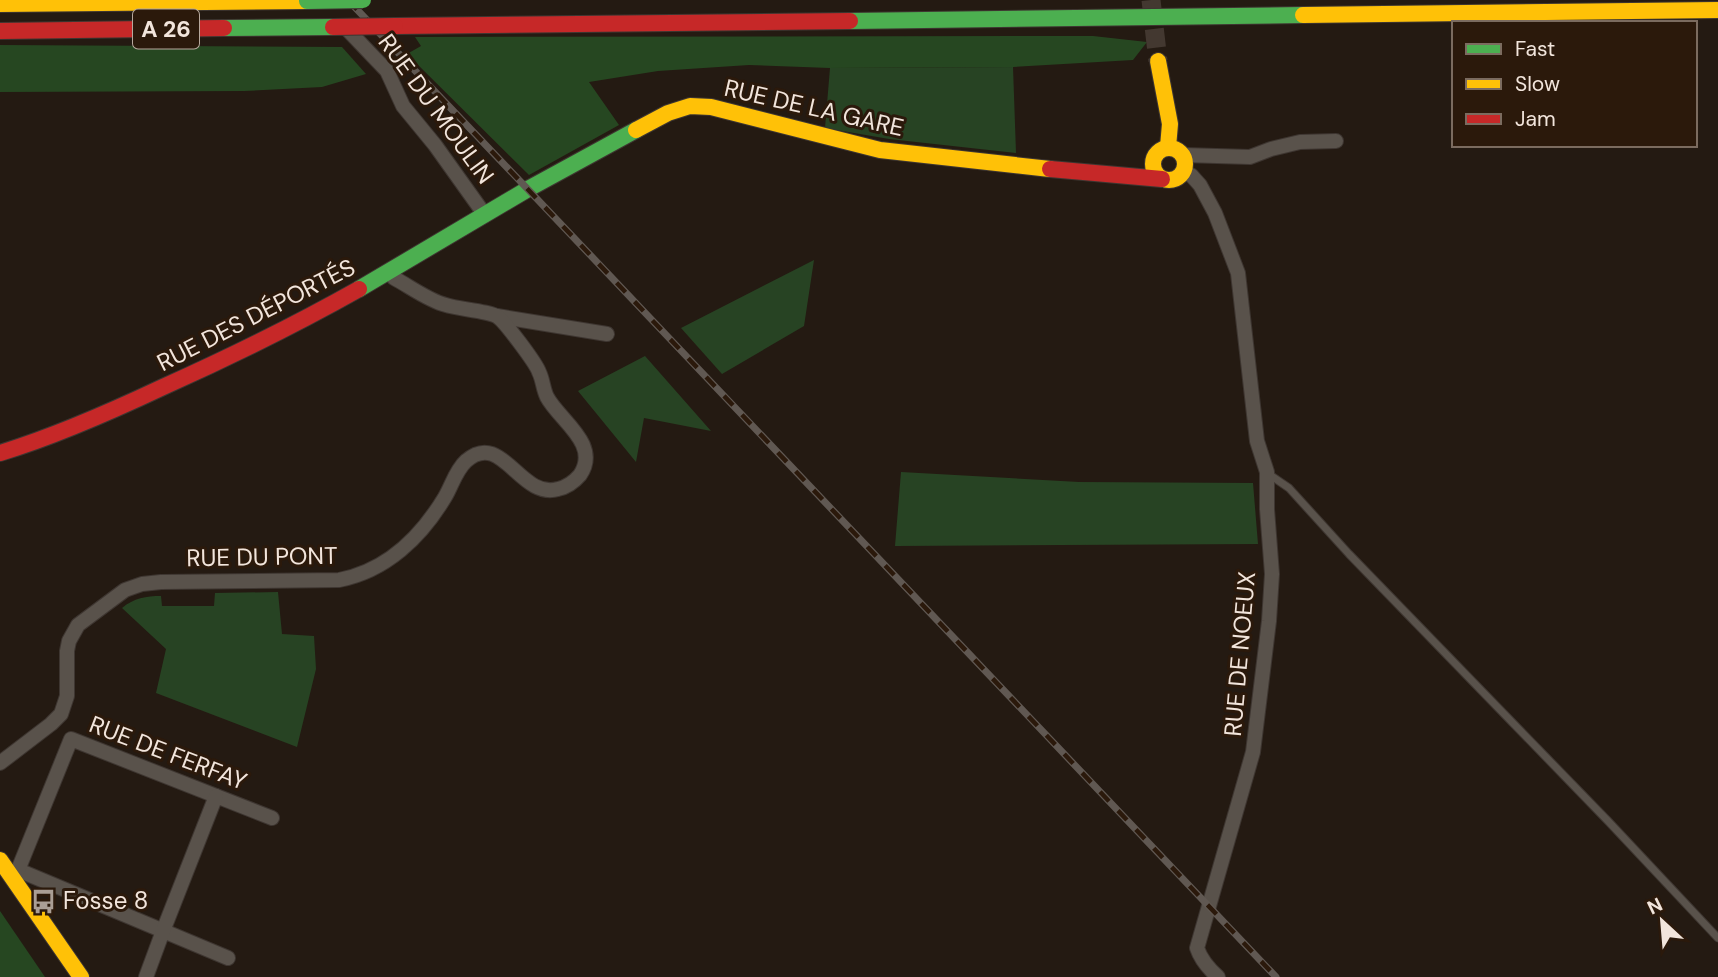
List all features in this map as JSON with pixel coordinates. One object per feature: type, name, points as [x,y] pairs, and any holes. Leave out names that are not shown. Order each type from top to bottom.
[{"type":"main road","name":"A 26","points":[[0,4],[363,0]]},
{"type":"main road","name":"A 26","points":[[0,31],[1718,10]]},
{"type":"main road","points":[[1153,158],[1156,176],[1169,180],[1182,173],[1185,161],[1175,151],[1158,61]]},
{"type":"main road","name":"RUE DE LA GARE","points":[[522,194],[668,113],[690,106],[711,107],[880,150],[1162,179]]},
{"type":"main road","points":[[1117,176],[1136,170],[1157,153],[1175,151]]},
{"type":"main road","name":"RUE DES DÉPORTÉS","points":[[0,453],[104,414],[246,350],[390,272],[522,194]]},
{"type":"main road","points":[[0,860],[63,977]]},
{"type":"main road","points":[[9,877],[80,977]]},
{"type":"street","name":"RUE DU MOULIN","points":[[319,0],[387,71],[403,106],[435,145],[485,215]]},
{"type":"street","points":[[1175,151],[1250,157],[1300,142],[1336,141]]},
{"type":"street","name":"RUE DE NOEUX","points":[[1182,173],[1191,176],[1200,185],[1238,272],[1258,441],[1267,472],[1272,574],[1253,751],[1197,948],[1209,969],[1218,977]]},
{"type":"street","points":[[390,272],[394,278],[443,305],[607,334]]},
{"type":"street","name":"RUE DU PONT","points":[[0,763],[61,714],[67,696],[67,651],[74,632],[85,619],[125,590],[142,584],[161,582],[339,580],[354,577],[393,557],[413,540],[446,495],[461,466],[475,455],[496,455],[540,490],[555,490],[570,484],[578,477],[584,465],[580,438],[547,397],[536,364],[497,316]]},
{"type":"street","name":"RUE DE FERFAY","points":[[9,877],[71,739],[272,818]]},
{"type":"street","points":[[146,977],[216,796]]},
{"type":"street","points":[[9,877],[163,931],[228,958]]},
{"type":"lane","points":[[1267,472],[1289,488],[1349,554],[1718,938]]},
{"type":"green space","points":[[1093,36],[1147,42],[1133,60],[1013,67],[830,68],[749,65],[658,71],[589,82],[619,125],[529,175],[407,54],[421,46],[415,37]]},
{"type":"green space","points":[[0,45],[342,47],[366,74],[322,87],[244,91],[0,92]]},
{"type":"green space","points":[[1013,67],[1016,153],[889,139],[825,128],[830,68]]},
{"type":"green space","points":[[814,260],[804,326],[722,374],[681,328]]},
{"type":"green space","points":[[645,356],[711,431],[644,418],[636,462],[578,391]]},
{"type":"green space","points":[[901,472],[1079,482],[1253,483],[1258,544],[895,546]]},
{"type":"green space","points":[[278,592],[282,634],[314,636],[316,669],[297,747],[156,693],[166,649],[122,608],[150,596],[161,596],[162,606],[214,606],[215,593]]},
{"type":"green space","points":[[0,911],[45,977],[0,977]]},
{"type":"tunnel","points":[[1151,0],[1158,61]]},
{"type":"railway","points":[[348,0],[1276,977]]},
{"type":"traffic: fast","points":[[307,1],[363,0]]},
{"type":"traffic: fast","points":[[850,21],[1303,15]]},
{"type":"traffic: fast","points":[[224,28],[333,27]]},
{"type":"traffic: fast","points":[[359,289],[528,189],[636,130]]},
{"type":"traffic: slow","points":[[0,4],[307,1]]},
{"type":"traffic: slow","points":[[1303,15],[1718,10]]},
{"type":"traffic: slow","points":[[1158,61],[1170,124],[1168,147]]},
{"type":"traffic: slow","points":[[636,130],[668,113],[690,106],[711,107],[880,150],[1050,169]]},
{"type":"traffic: slow","points":[[1169,148],[1181,152],[1185,164],[1181,176],[1169,180],[1157,176],[1153,164],[1157,152],[1169,148]]},
{"type":"traffic: slow","points":[[0,860],[81,977]]},
{"type":"traffic: jam","points":[[395,26],[850,21]]},
{"type":"traffic: jam","points":[[333,27],[395,26]]},
{"type":"traffic: jam","points":[[0,31],[224,28]]},
{"type":"traffic: jam","points":[[1050,169],[1162,179]]},
{"type":"traffic: jam","points":[[0,453],[62,431],[213,364],[359,289]]},
{"type":"place","name":"Fosse 8","points":[[43,901]]}]
